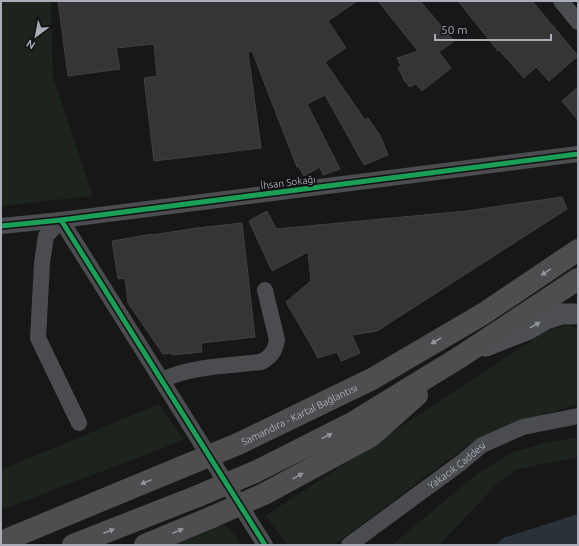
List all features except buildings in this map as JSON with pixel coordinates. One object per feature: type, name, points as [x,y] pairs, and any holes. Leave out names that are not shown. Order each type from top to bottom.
[{"type":"highway","name":"Samandıra - Kartal Bağlantısı","points":[[6,539],[238,444],[372,379],[483,314],[578,250]]},
{"type":"highway","points":[[73,545],[255,472],[354,422],[460,356],[578,279]]},
{"type":"highway","points":[[145,545],[264,494],[371,436],[460,356]]},
{"type":"main road","points":[[460,356],[529,329],[546,319],[562,314],[578,314]]},
{"type":"street","points":[[561,1],[578,22]]},
{"type":"street","name":"İhsan Sokağı","points":[[1,226],[61,220],[578,154]]},
{"type":"street","points":[[79,423],[38,338],[42,263],[46,236],[61,220],[265,545]]},
{"type":"street","points":[[162,380],[175,374],[196,369],[261,362],[268,359],[276,347],[277,340],[265,290]]},
{"type":"street","name":"Yakacık Caddesi","points":[[349,545],[462,462],[482,445],[523,427],[578,416]]},
{"type":"shaded area","points":[[1,1],[51,1],[53,77],[93,196],[1,206]]},
{"type":"shaded area","points":[[567,325],[578,328],[578,403],[469,444],[334,545],[288,545],[265,516],[546,331]]},
{"type":"shaded area","points":[[159,404],[184,440],[1,510],[1,470]]},
{"type":"shaded area","points":[[578,437],[578,457],[517,469],[498,483],[439,545],[392,545],[478,473],[513,452],[545,443]]},
{"type":"shaded area","points":[[578,514],[578,545],[496,545],[503,538]]},
{"type":"shaded area","points":[[224,524],[238,539],[241,545],[175,545]]},
{"type":"cycle path","points":[[1,226],[61,220],[578,154]]},
{"type":"cycle path","points":[[61,220],[265,545]]}]
